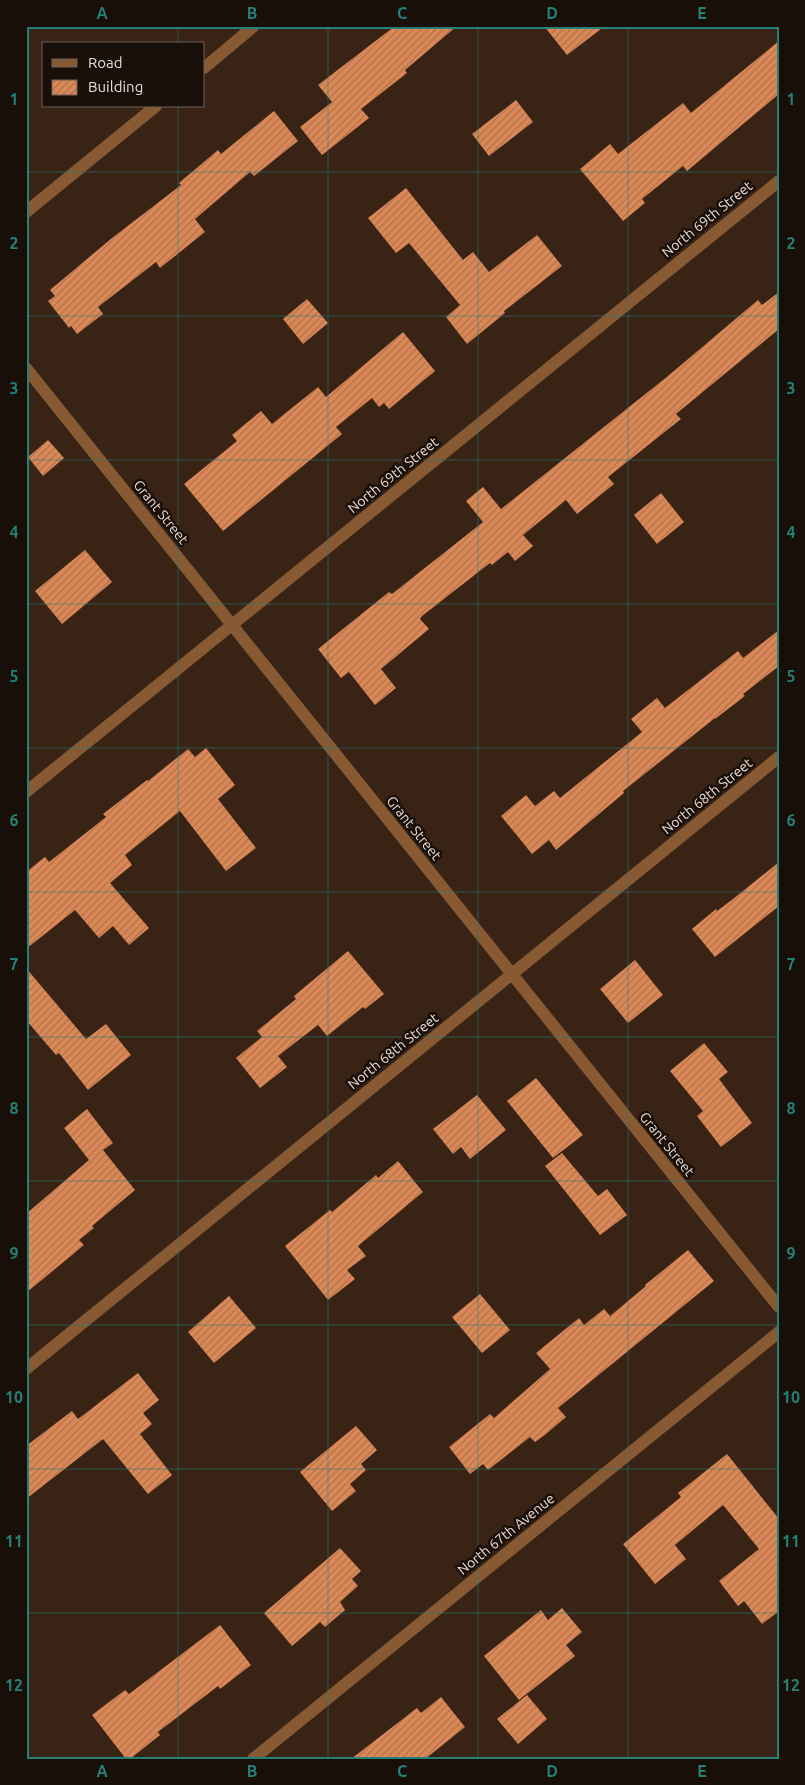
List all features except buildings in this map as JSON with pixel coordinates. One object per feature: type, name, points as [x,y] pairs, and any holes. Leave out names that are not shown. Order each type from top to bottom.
[{"type":"street","points":[[205,67],[254,26]]},
{"type":"street","points":[[26,212],[154,108]]},
{"type":"street","name":"North 69th Street","points":[[26,792],[779,181]]},
{"type":"street","name":"Grant Street","points":[[26,368],[779,1307]]},
{"type":"street","name":"North 68th Street","points":[[26,1369],[779,757]]},
{"type":"street","name":"North 67th Avenue","points":[[253,1759],[779,1332]]}]
